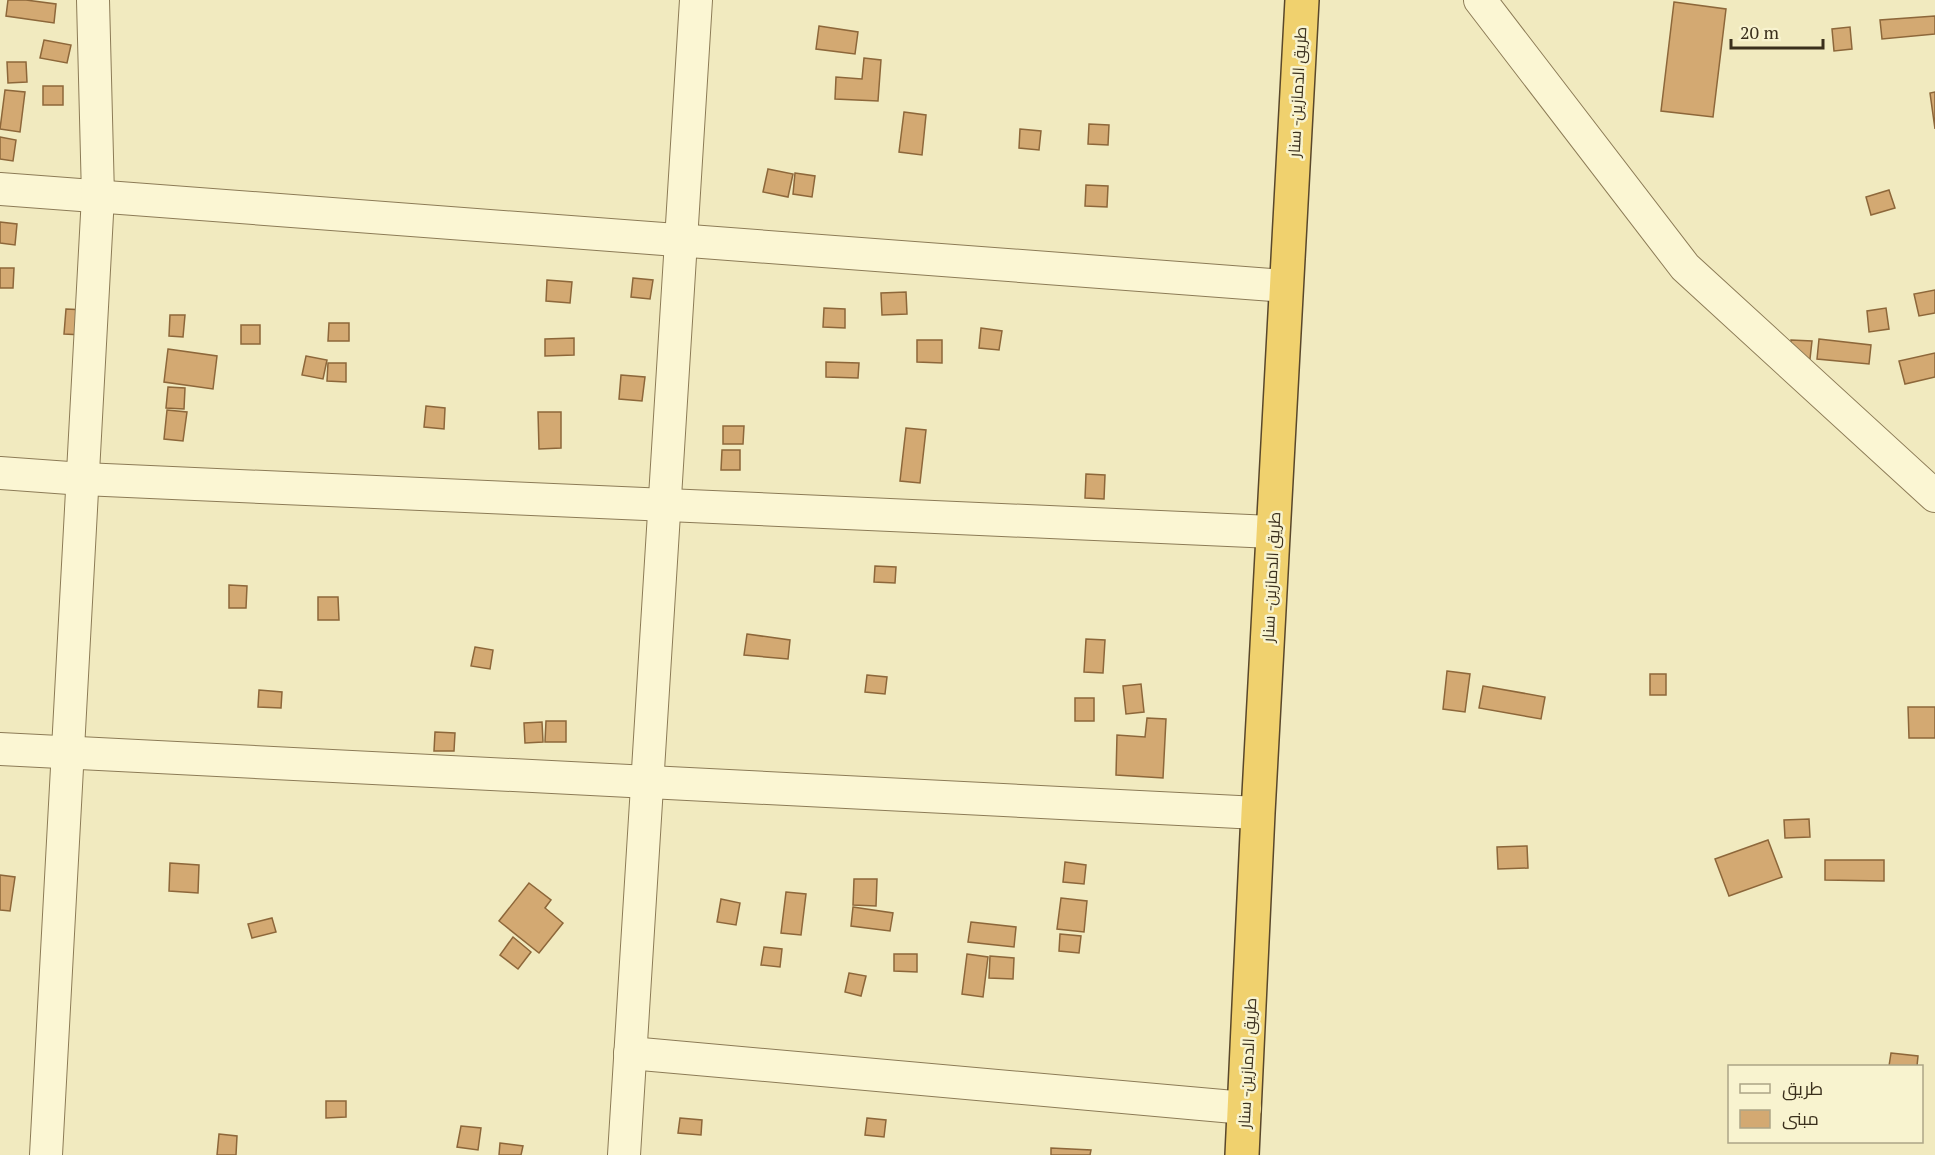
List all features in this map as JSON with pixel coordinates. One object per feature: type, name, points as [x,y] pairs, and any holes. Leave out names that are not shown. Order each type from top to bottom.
[{"type":"highway","name":"طريق الدمازين- سنار","points":[[1242,1155],[1302,0]]},
{"type":"street","points":[[46,1155],[98,196],[93,0]]},
{"type":"street","points":[[624,1155],[696,0]]},
{"type":"street","points":[[1480,0],[1685,267],[1935,496]]},
{"type":"street","points":[[0,189],[1286,286]]},
{"type":"street","points":[[0,473],[83,479],[1273,532]]},
{"type":"street","points":[[0,749],[1258,813]]},
{"type":"street","points":[[630,1053],[1245,1108]]},
{"type":"building","points":[[8,0],[56,4],[54,23],[6,16]]},
{"type":"building","points":[[1674,2],[1726,9],[1713,117],[1661,111]]},
{"type":"building","points":[[1935,16],[1935,34],[1882,39],[1880,20]]},
{"type":"building","points":[[819,26],[858,32],[855,54],[816,49]]},
{"type":"building","points":[[1850,27],[1852,49],[1834,51],[1832,29]]},
{"type":"building","points":[[44,40],[71,45],[67,63],[40,58]]},
{"type":"building","points":[[864,58],[881,60],[878,101],[835,99],[836,77],[862,79]]},
{"type":"building","points":[[7,62],[26,62],[27,82],[8,83]]},
{"type":"building","points":[[43,86],[63,86],[63,105],[43,105]]},
{"type":"building","points":[[5,90],[25,92],[20,132],[0,129]]},
{"type":"building","points":[[1935,92],[1935,129],[1930,93]]},
{"type":"building","points":[[904,112],[926,115],[922,155],[899,152]]},
{"type":"building","points":[[1089,124],[1109,125],[1108,145],[1088,144]]},
{"type":"building","points":[[1020,129],[1041,131],[1039,150],[1019,148]]},
{"type":"building","points":[[0,137],[16,140],[13,161],[0,159]]},
{"type":"building","points":[[768,169],[793,174],[788,197],[763,192]]},
{"type":"building","points":[[795,173],[815,176],[812,197],[793,194]]},
{"type":"building","points":[[1086,185],[1108,186],[1107,207],[1085,206]]},
{"type":"building","points":[[1889,190],[1895,208],[1871,215],[1866,197]]},
{"type":"building","points":[[0,222],[17,224],[15,245],[0,243]]},
{"type":"building","points":[[0,268],[14,268],[13,288],[0,288]]},
{"type":"building","points":[[633,278],[653,280],[650,299],[631,297]]},
{"type":"building","points":[[547,280],[572,282],[570,303],[546,301]]},
{"type":"building","points":[[1935,290],[1935,313],[1919,316],[1914,294]]},
{"type":"building","points":[[906,292],[907,314],[882,315],[881,293]]},
{"type":"building","points":[[824,308],[845,309],[845,328],[823,327]]},
{"type":"building","points":[[1886,308],[1889,329],[1869,332],[1867,311]]},
{"type":"building","points":[[66,309],[86,310],[83,335],[64,334]]},
{"type":"building","points":[[170,315],[185,315],[183,337],[169,336]]},
{"type":"building","points":[[329,323],[349,323],[349,341],[328,341]]},
{"type":"building","points":[[241,325],[260,325],[260,344],[241,344]]},
{"type":"building","points":[[981,328],[1002,331],[999,350],[979,348]]},
{"type":"building","points":[[574,338],[574,355],[545,356],[545,339]]},
{"type":"building","points":[[1819,339],[1871,345],[1869,364],[1817,359]]},
{"type":"building","points":[[917,340],[942,340],[942,363],[917,362]]},
{"type":"building","points":[[1791,340],[1812,341],[1810,359],[1790,357]]},
{"type":"building","points":[[168,349],[217,356],[213,389],[164,382]]},
{"type":"building","points":[[1935,353],[1935,377],[1905,384],[1899,361]]},
{"type":"building","points":[[306,356],[327,360],[323,379],[302,375]]},
{"type":"building","points":[[826,362],[859,363],[858,378],[826,377]]},
{"type":"building","points":[[328,363],[346,363],[346,382],[327,381]]},
{"type":"building","points":[[621,375],[645,377],[642,401],[619,399]]},
{"type":"building","points":[[168,387],[185,388],[184,409],[166,408]]},
{"type":"building","points":[[426,406],[445,408],[444,429],[424,427]]},
{"type":"building","points":[[167,410],[187,412],[183,441],[164,439]]},
{"type":"building","points":[[538,412],[561,412],[561,448],[539,449]]},
{"type":"building","points":[[723,426],[744,426],[743,444],[723,444]]},
{"type":"building","points":[[906,428],[926,430],[920,483],[900,481]]},
{"type":"building","points":[[722,450],[740,450],[740,470],[721,470]]},
{"type":"building","points":[[1086,474],[1105,475],[1104,499],[1085,498]]},
{"type":"building","points":[[875,566],[896,567],[895,583],[874,582]]},
{"type":"building","points":[[229,585],[247,586],[246,608],[229,608]]},
{"type":"building","points":[[318,597],[338,597],[339,620],[318,620]]},
{"type":"building","points":[[747,634],[790,640],[788,659],[744,655]]},
{"type":"building","points":[[1086,639],[1105,640],[1103,673],[1084,672]]},
{"type":"building","points":[[475,647],[493,650],[490,669],[471,666]]},
{"type":"building","points":[[1447,671],[1470,674],[1465,712],[1443,709]]},
{"type":"building","points":[[1650,674],[1666,674],[1666,695],[1650,695]]},
{"type":"building","points":[[867,675],[887,677],[885,694],[865,692]]},
{"type":"building","points":[[1141,684],[1144,712],[1126,714],[1123,686]]},
{"type":"building","points":[[1483,686],[1545,697],[1541,719],[1479,708]]},
{"type":"building","points":[[259,690],[282,692],[281,708],[258,707]]},
{"type":"building","points":[[1075,698],[1094,698],[1094,721],[1075,721]]},
{"type":"building","points":[[1908,707],[1935,707],[1935,738],[1909,738]]},
{"type":"building","points":[[1147,718],[1166,719],[1163,778],[1116,775],[1117,735],[1145,737]]},
{"type":"building","points":[[546,721],[566,721],[566,742],[545,742]]},
{"type":"building","points":[[542,722],[543,742],[525,743],[524,723]]},
{"type":"building","points":[[435,732],[455,733],[454,751],[434,751]]},
{"type":"building","points":[[1809,819],[1810,837],[1785,838],[1784,820]]},
{"type":"building","points":[[1768,840],[1782,877],[1729,896],[1715,859]]},
{"type":"building","points":[[1527,846],[1528,868],[1498,869],[1497,847]]},
{"type":"building","points":[[1825,860],[1884,860],[1884,881],[1825,880]]},
{"type":"building","points":[[1065,862],[1086,865],[1084,884],[1063,882]]},
{"type":"building","points":[[170,863],[199,865],[198,893],[169,891]]},
{"type":"building","points":[[0,875],[15,877],[10,911],[0,910]]},
{"type":"building","points":[[854,879],[877,879],[876,906],[853,905]]},
{"type":"building","points":[[529,883],[551,900],[545,908],[563,923],[539,953],[499,921]]},
{"type":"building","points":[[786,892],[806,894],[801,935],[781,933]]},
{"type":"building","points":[[1061,898],[1087,901],[1084,932],[1057,929]]},
{"type":"building","points":[[721,899],[740,903],[736,925],[717,922]]},
{"type":"building","points":[[853,907],[893,913],[890,931],[851,926]]},
{"type":"building","points":[[272,918],[276,932],[252,938],[248,924]]},
{"type":"building","points":[[971,922],[1016,927],[1014,947],[968,942]]},
{"type":"building","points":[[1060,934],[1081,936],[1079,953],[1059,951]]},
{"type":"building","points":[[513,937],[531,952],[518,969],[500,955]]},
{"type":"building","points":[[764,947],[782,949],[780,967],[761,965]]},
{"type":"building","points":[[894,954],[917,954],[917,972],[894,971]]},
{"type":"building","points":[[967,954],[988,957],[983,997],[962,994]]},
{"type":"building","points":[[990,956],[1014,958],[1013,979],[989,978]]},
{"type":"building","points":[[849,973],[866,976],[861,996],[845,992]]},
{"type":"building","points":[[1891,1053],[1918,1056],[1917,1065],[1889,1065]]},
{"type":"building","points":[[326,1101],[346,1101],[346,1117],[326,1118]]},
{"type":"building","points":[[680,1118],[702,1120],[701,1135],[678,1133]]},
{"type":"building","points":[[867,1118],[886,1120],[884,1137],[865,1135]]},
{"type":"building","points":[[461,1126],[481,1128],[478,1150],[457,1147]]},
{"type":"building","points":[[219,1134],[237,1136],[236,1155],[217,1155]]},
{"type":"building","points":[[500,1143],[523,1146],[521,1155],[499,1155]]},
{"type":"building","points":[[1051,1148],[1091,1150],[1090,1155],[1051,1155]]}]
